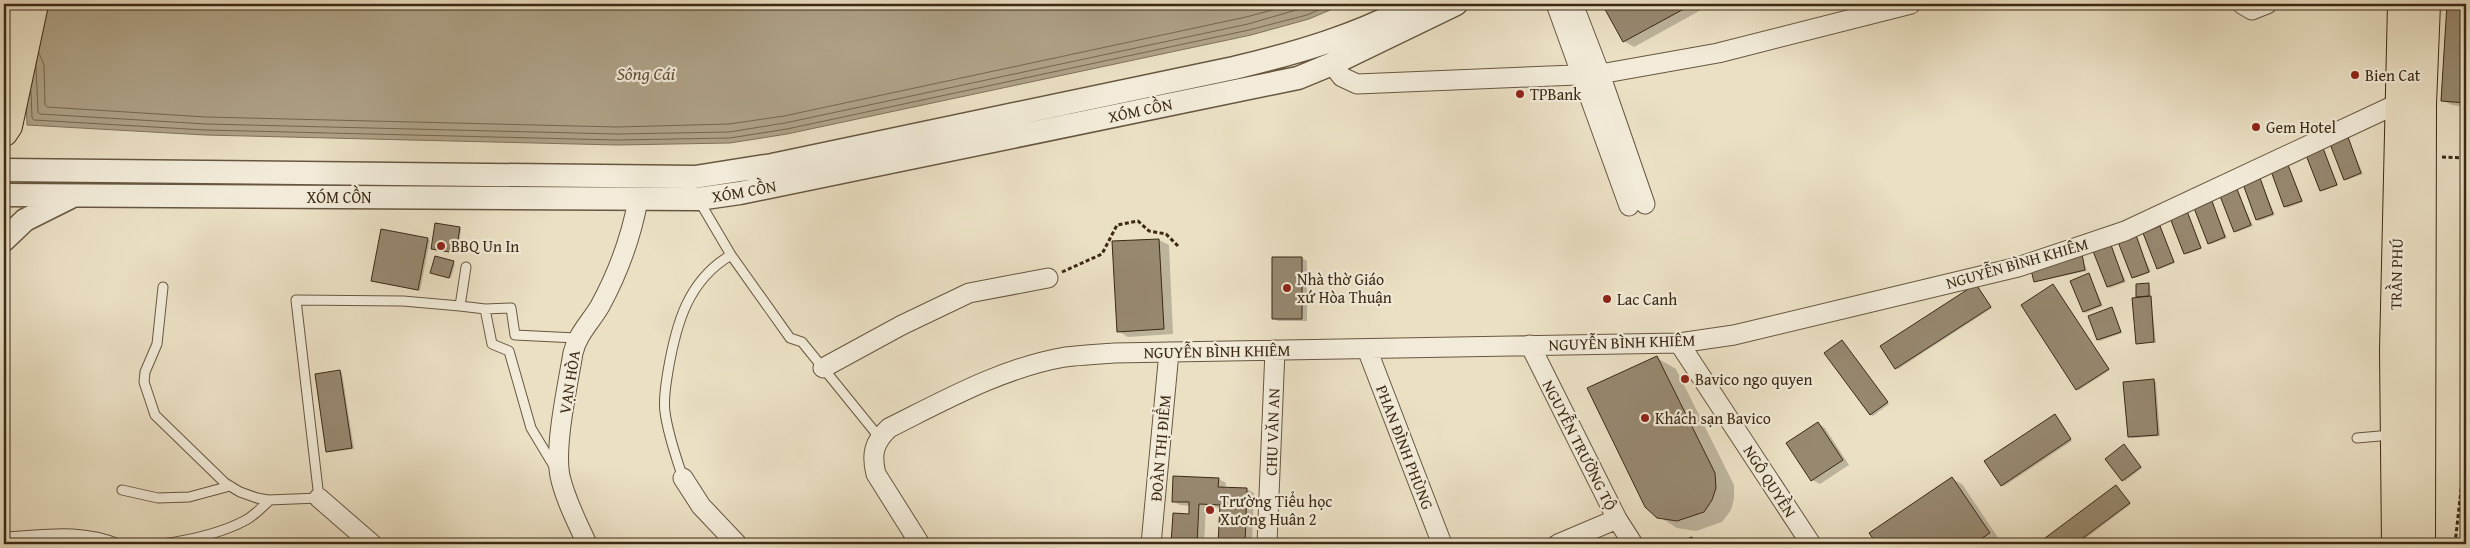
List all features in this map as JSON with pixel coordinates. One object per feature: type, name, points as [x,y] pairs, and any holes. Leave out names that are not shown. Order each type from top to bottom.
[{"type":"main road","points":[[4,48],[13,4]]},
{"type":"main road","points":[[4,132],[8,126],[34,4]]},
{"type":"main road","name":"TRẦN PHÚ","points":[[2402,4],[2411,104],[2407,351],[2408,538]]},
{"type":"main road","name":"TRẦN PHÚ","points":[[2411,104],[2426,4]]},
{"type":"main road","name":"TRẦN PHÚ","points":[[2407,351],[2395,435],[2408,538]]},
{"type":"street","name":"XÓM CỒN","points":[[4,195],[638,200],[697,188],[772,166],[1243,66],[1294,53],[1356,32],[1416,4]]},
{"type":"street","name":"XÓM CỒN","points":[[4,170],[697,188],[740,193],[1298,78],[1332,64],[1456,4]]},
{"type":"street","points":[[1556,4],[1591,75]]},
{"type":"street","points":[[1572,4],[1591,75],[1637,205]]},
{"type":"street","points":[[1332,64],[1342,77],[1357,84],[1591,75],[1718,53],[1911,4]]},
{"type":"street","points":[[2242,4],[2252,10],[2267,4]]},
{"type":"street","name":"NGUYỄN BÌNH KHIÊM","points":[[879,437],[889,428],[975,386],[1033,366],[1075,356],[1169,352],[1679,343],[1734,335],[2018,267],[2125,231],[2411,104]]},
{"type":"street","points":[[4,240],[25,220],[74,195]]},
{"type":"street","name":"VẠN HÒA","points":[[587,544],[569,506],[559,475],[559,450],[576,338],[599,308],[625,255],[638,200]]},
{"type":"street","points":[[823,368],[902,325],[968,293],[1048,278]]},
{"type":"street","name":"NGÔ QUYỀN","points":[[1679,343],[1808,543]]},
{"type":"street","name":"NGUYỄN TRƯỜNG TỘ","points":[[1530,345],[1617,519],[1633,544]]},
{"type":"street","name":"PHAN ĐÌNH PHÙNG","points":[[1366,349],[1442,544]]},
{"type":"street","name":"CHU VĂN AN","points":[[1267,544],[1275,350]]},
{"type":"street","name":"ĐOÀN THỊ ĐIỂM","points":[[1151,544],[1169,352]]},
{"type":"street","points":[[879,437],[873,450],[876,474],[920,544]]},
{"type":"street","points":[[683,478],[701,506],[737,544]]},
{"type":"street","points":[[319,498],[372,544]]},
{"type":"street","points":[[1558,544],[1617,519]]},
{"type":"lane","points":[[697,188],[731,255],[790,338],[802,342],[879,437]]},
{"type":"lane","points":[[683,478],[665,411],[665,392],[674,333],[690,296],[701,280],[713,265],[731,255]]},
{"type":"lane","points":[[460,306],[466,267]]},
{"type":"lane","points":[[163,287],[157,344],[145,372],[144,382],[155,415],[230,486],[257,498],[270,500],[319,498],[296,300],[403,300],[485,309],[512,308],[516,335],[576,338]]},
{"type":"lane","points":[[485,309],[492,344],[510,351],[531,428],[559,475]]},
{"type":"lane","points":[[2357,438],[2395,435]]},
{"type":"lane","points":[[122,490],[166,498],[189,497],[230,486]]},
{"type":"lane","points":[[162,544],[194,539],[248,520],[270,500]]},
{"type":"lane","points":[[4,538],[78,533],[101,536],[119,544]]},
{"type":"path","points":[[2437,157],[2466,158]]},
{"type":"path","points":[[1048,278],[1102,254],[1117,226],[1138,221],[1149,231],[1166,234],[1178,246]]},
{"type":"path","points":[[2455,544],[2466,445]]},
{"type":"water","name":"Sông Cái","points":[[4,4],[1344,4],[1309,19],[1251,35],[787,134],[730,143],[617,145],[205,135],[27,125],[25,66],[4,62]]},
{"type":"building","points":[[1602,4],[1693,4],[1623,42]]},
{"type":"building","points":[[2447,4],[2466,4],[2466,103],[2441,101]]},
{"type":"building","points":[[2348,137],[2361,173],[2344,180],[2330,144]]},
{"type":"building","points":[[2323,148],[2337,185],[2320,191],[2306,155]]},
{"type":"building","points":[[2288,165],[2302,201],[2284,207],[2271,171]]},
{"type":"building","points":[[2260,178],[2273,214],[2256,220],[2243,184]]},
{"type":"building","points":[[2237,189],[2251,225],[2234,232],[2220,196]]},
{"type":"building","points":[[2212,201],[2225,237],[2208,244],[2194,208]]},
{"type":"building","points":[[2187,211],[2201,248],[2184,254],[2170,218]]},
{"type":"building","points":[[435,223],[460,227],[456,253],[431,249]]},
{"type":"building","points":[[2160,226],[2174,262],[2157,269],[2143,233]]},
{"type":"building","points":[[381,229],[428,238],[418,290],[371,281]]},
{"type":"building","points":[[2136,235],[2149,272],[2132,278],[2118,242]]},
{"type":"building","points":[[1159,239],[1164,329],[1117,332],[1112,241]]},
{"type":"building","points":[[2111,245],[2124,281],[2107,287],[2093,251]]},
{"type":"building","points":[[2082,254],[2085,270],[2034,282],[2030,266]]},
{"type":"building","points":[[435,256],[454,261],[449,278],[430,273]]},
{"type":"building","name":"Nhà thờ Giáo xứ Hòa Thuận","points":[[1272,257],[1302,257],[1302,319],[1272,319]]},
{"type":"building","points":[[2089,273],[2101,305],[2083,312],[2070,281]]},
{"type":"building","points":[[2149,283],[2149,296],[2136,297],[2136,284]]},
{"type":"building","points":[[1976,284],[1991,307],[1895,369],[1880,346]]},
{"type":"building","points":[[2053,284],[2109,369],[2076,390],[2021,305]]},
{"type":"building","points":[[2151,296],[2154,342],[2136,344],[2132,298]]},
{"type":"building","points":[[2112,307],[2121,332],[2097,340],[2088,316]]},
{"type":"building","points":[[1842,340],[1888,402],[1870,415],[1824,353]]},
{"type":"building","name":"Khách sạn Bavico","points":[[1657,356],[1715,473],[1716,488],[1712,500],[1704,512],[1677,521],[1657,518],[1645,507],[1587,388]]},
{"type":"building","points":[[340,370],[352,448],[326,452],[315,374]]},
{"type":"building","points":[[2154,379],[2158,435],[2128,437],[2123,382]]},
{"type":"building","points":[[2055,414],[2071,439],[2001,486],[1984,461]]},
{"type":"building","points":[[1818,422],[1843,460],[1811,481],[1786,443]]},
{"type":"building","points":[[2124,444],[2141,467],[2122,481],[2105,459]]},
{"type":"building","points":[[1173,476],[1219,478],[1218,487],[1247,488],[1245,544],[1218,544],[1220,505],[1199,504],[1197,544],[1171,544],[1173,513],[1189,514],[1189,502],[1172,502]]},
{"type":"building","points":[[1952,477],[1990,533],[1973,544],[1877,544],[1869,533]]},
{"type":"building","points":[[2116,485],[2130,503],[2075,544],[2037,544]]},
{"type":"building","points":[[1692,537],[1695,544],[1673,544]]},
{"type":"place","name":"Bien Cat","points":[[2355,75]]},
{"type":"place","name":"TPBank","points":[[1520,94]]},
{"type":"place","name":"Gem Hotel","points":[[2256,127]]},
{"type":"place","name":"BBQ Un In","points":[[441,246]]},
{"type":"place","name":"Nhà thờ Giáo xứ Hòa Thuận","points":[[1287,288]]},
{"type":"place","name":"Lac Canh","points":[[1607,299]]},
{"type":"place","name":"Bavico ngo quyen","points":[[1685,379]]},
{"type":"place","name":"Khách sạn Bavico","points":[[1645,418]]},
{"type":"place","name":"Trường Tiểu học Xương Huân 2","points":[[1210,510]]}]
